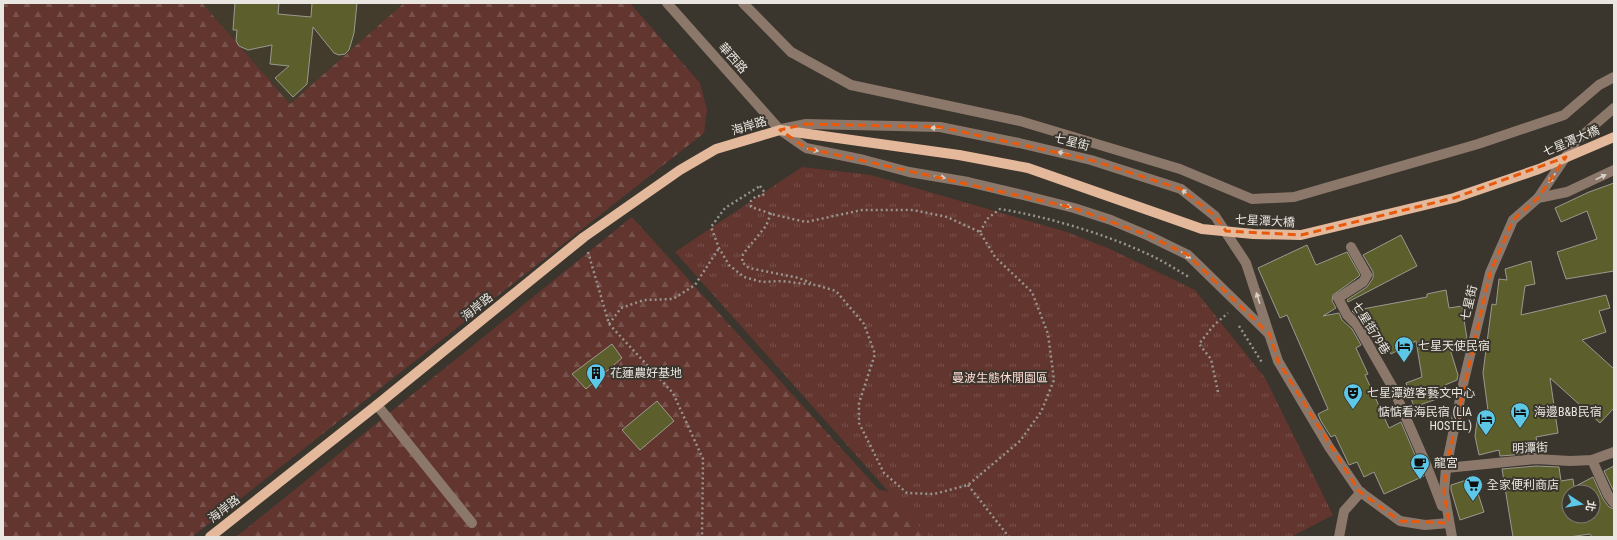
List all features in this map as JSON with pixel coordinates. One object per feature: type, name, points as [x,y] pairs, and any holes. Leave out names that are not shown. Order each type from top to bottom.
[{"type":"main road","name":"七星潭大橋","points":[[780,130],[959,155],[1028,168],[1202,229],[1253,234],[1301,236],[1454,198],[1539,169],[1614,137]]},
{"type":"main road","name":"海岸路","points":[[210,537],[378,405],[584,238],[680,170],[716,149],[780,130]]},
{"type":"street","name":"華西路","points":[[667,3],[780,130]]},
{"type":"street","points":[[743,3],[791,52],[851,85],[1020,121],[1180,169],[1252,199],[1294,197],[1478,144],[1564,115],[1599,85],[1614,77]]},
{"type":"street","name":"七星街","points":[[1452,537],[1444,492],[1446,468],[1464,380],[1490,273],[1513,220],[1538,198],[1577,140],[1614,108]]},
{"type":"street","name":"七星街","points":[[780,130],[806,124],[940,128],[1019,142],[1091,160],[1181,189],[1215,216],[1246,263],[1278,361],[1329,447],[1361,492],[1400,521],[1425,525],[1449,523]]},
{"type":"street","name":"七星街","points":[[780,130],[806,148],[864,160],[910,172],[968,182],[1023,194],[1074,208],[1149,236],[1188,255],[1270,335]]},
{"type":"street","points":[[1538,198],[1568,192],[1614,170]]},
{"type":"street","name":"七星街79巷","points":[[1351,247],[1367,275],[1363,282],[1338,298],[1347,315],[1357,325],[1393,388],[1426,464],[1449,523]]},
{"type":"street","points":[[378,405],[472,523]]},
{"type":"street","name":"明潭街","points":[[1446,468],[1536,459],[1570,461],[1592,460],[1614,452]]},
{"type":"street","points":[[1592,460],[1608,495],[1614,503]]},
{"type":"street","points":[[1340,537],[1344,511],[1361,492]]},
{"type":"path","points":[[771,213],[766,226],[743,254],[742,262],[749,268],[798,278],[836,291],[864,324],[875,354],[859,403],[859,423],[884,473],[907,493],[934,494],[968,485],[1020,442],[1041,412],[1054,380],[1048,334],[1032,292],[995,256],[980,232],[947,217],[913,210],[862,210],[806,222],[751,207],[751,201],[756,196],[762,196],[765,193],[760,186],[725,208],[710,227],[719,248],[729,265],[744,277],[762,282],[781,281],[816,285]]},
{"type":"path","points":[[980,232],[987,219],[1000,209],[1032,214],[1104,237],[1154,257],[1193,279]]},
{"type":"path","points":[[584,238],[609,324],[673,393],[703,459],[702,537]]},
{"type":"path","points":[[609,324],[621,308],[644,300],[672,299],[695,285],[719,248]]},
{"type":"path","points":[[1218,392],[1211,358],[1199,344],[1214,325],[1230,312],[1225,307]]},
{"type":"path","points":[[968,485],[1009,537]]},
{"type":"highlighted area","points":[[806,124],[940,127],[1091,160],[1181,189],[1215,216],[1226,231],[1301,235],[1454,198],[1566,157],[1538,198],[1513,220],[1490,273],[1446,468],[1444,492],[1449,523],[1400,521],[1359,491],[1278,361],[1270,335],[1188,255],[1149,236],[1074,208],[806,148],[780,130]]},
{"type":"shaded area","points":[[202,3],[404,3],[290,104]]},
{"type":"green space","points":[[3,3],[202,3],[290,104],[404,3],[630,3],[700,83],[707,110],[704,133],[192,537],[3,537]]},
{"type":"green space","name":"曼波生態休閒園區","points":[[802,167],[871,175],[1067,232],[1110,249],[1195,290],[1265,378],[1333,515],[1291,537],[929,537],[675,252]]},
{"type":"green space","points":[[632,217],[878,489],[1068,537],[236,537]]},
{"type":"building","points":[[235,3],[279,3],[278,14],[311,17],[312,3],[357,3],[354,33],[349,50],[345,54],[339,55],[334,53],[313,27],[307,84],[293,97],[275,78],[289,66],[270,64],[272,45],[248,50],[239,46],[236,41],[237,30],[233,30]]},
{"type":"building","points":[[1614,183],[1614,271],[1566,279],[1557,252],[1597,239],[1587,211],[1561,222],[1555,208],[1589,192]]},
{"type":"building","points":[[1401,235],[1417,266],[1348,302],[1347,300],[1367,287],[1373,278],[1373,272],[1363,255]]},
{"type":"building","points":[[1307,245],[1316,265],[1347,252],[1360,275],[1333,295],[1332,301],[1336,308],[1323,316],[1339,313],[1342,320],[1352,329],[1361,345],[1356,348],[1368,374],[1365,375],[1389,428],[1401,422],[1424,476],[1384,494],[1374,472],[1364,477],[1357,462],[1349,465],[1335,435],[1331,437],[1321,421],[1318,414],[1328,409],[1287,315],[1280,318],[1258,268]]},
{"type":"building","points":[[1531,261],[1535,284],[1525,286],[1521,315],[1606,295],[1610,308],[1599,311],[1606,332],[1582,340],[1614,369],[1614,408],[1600,423],[1550,378],[1558,433],[1536,437],[1539,453],[1500,456],[1499,450],[1479,455],[1475,436],[1477,421],[1489,418],[1483,373],[1492,304],[1496,305],[1499,279],[1507,280],[1505,269]]},
{"type":"building","points":[[1446,290],[1449,308],[1462,306],[1467,339],[1465,346],[1450,349],[1458,375],[1457,380],[1445,385],[1448,395],[1414,407],[1406,383],[1422,377],[1416,341],[1391,354],[1382,335],[1373,339],[1363,322],[1352,311],[1427,297],[1427,294]]},
{"type":"building","points":[[612,344],[622,358],[586,389],[572,374]]},
{"type":"building","points":[[657,401],[674,421],[640,450],[622,430]]},
{"type":"building","points":[[1536,466],[1559,467],[1561,481],[1573,479],[1574,484],[1561,484],[1561,524],[1601,524],[1601,495],[1609,507],[1614,509],[1614,537],[1592,537],[1590,534],[1569,537],[1513,537],[1502,469]]},
{"type":"building","points":[[1614,466],[1614,492],[1604,471]]},
{"type":"building","points":[[1593,477],[1596,484],[1580,484]]},
{"type":"building","points":[[1473,478],[1484,512],[1460,520],[1451,490],[1451,485]]},
{"type":"place","name":"七星天使民宿","points":[[1404,363]]},
{"type":"place","name":"花蓮農好基地","points":[[596,390]]},
{"type":"place","name":"七星潭遊客藝文中心","points":[[1353,410]]},
{"type":"place","name":"海邊B&B民宿","points":[[1520,429]]},
{"type":"place","name":"惦惦看海民宿 (LIA HOSTEL)","points":[[1486,436]]},
{"type":"place","name":"龍宮","points":[[1420,480]]},
{"type":"place","name":"全家便利商店","points":[[1473,502]]}]
